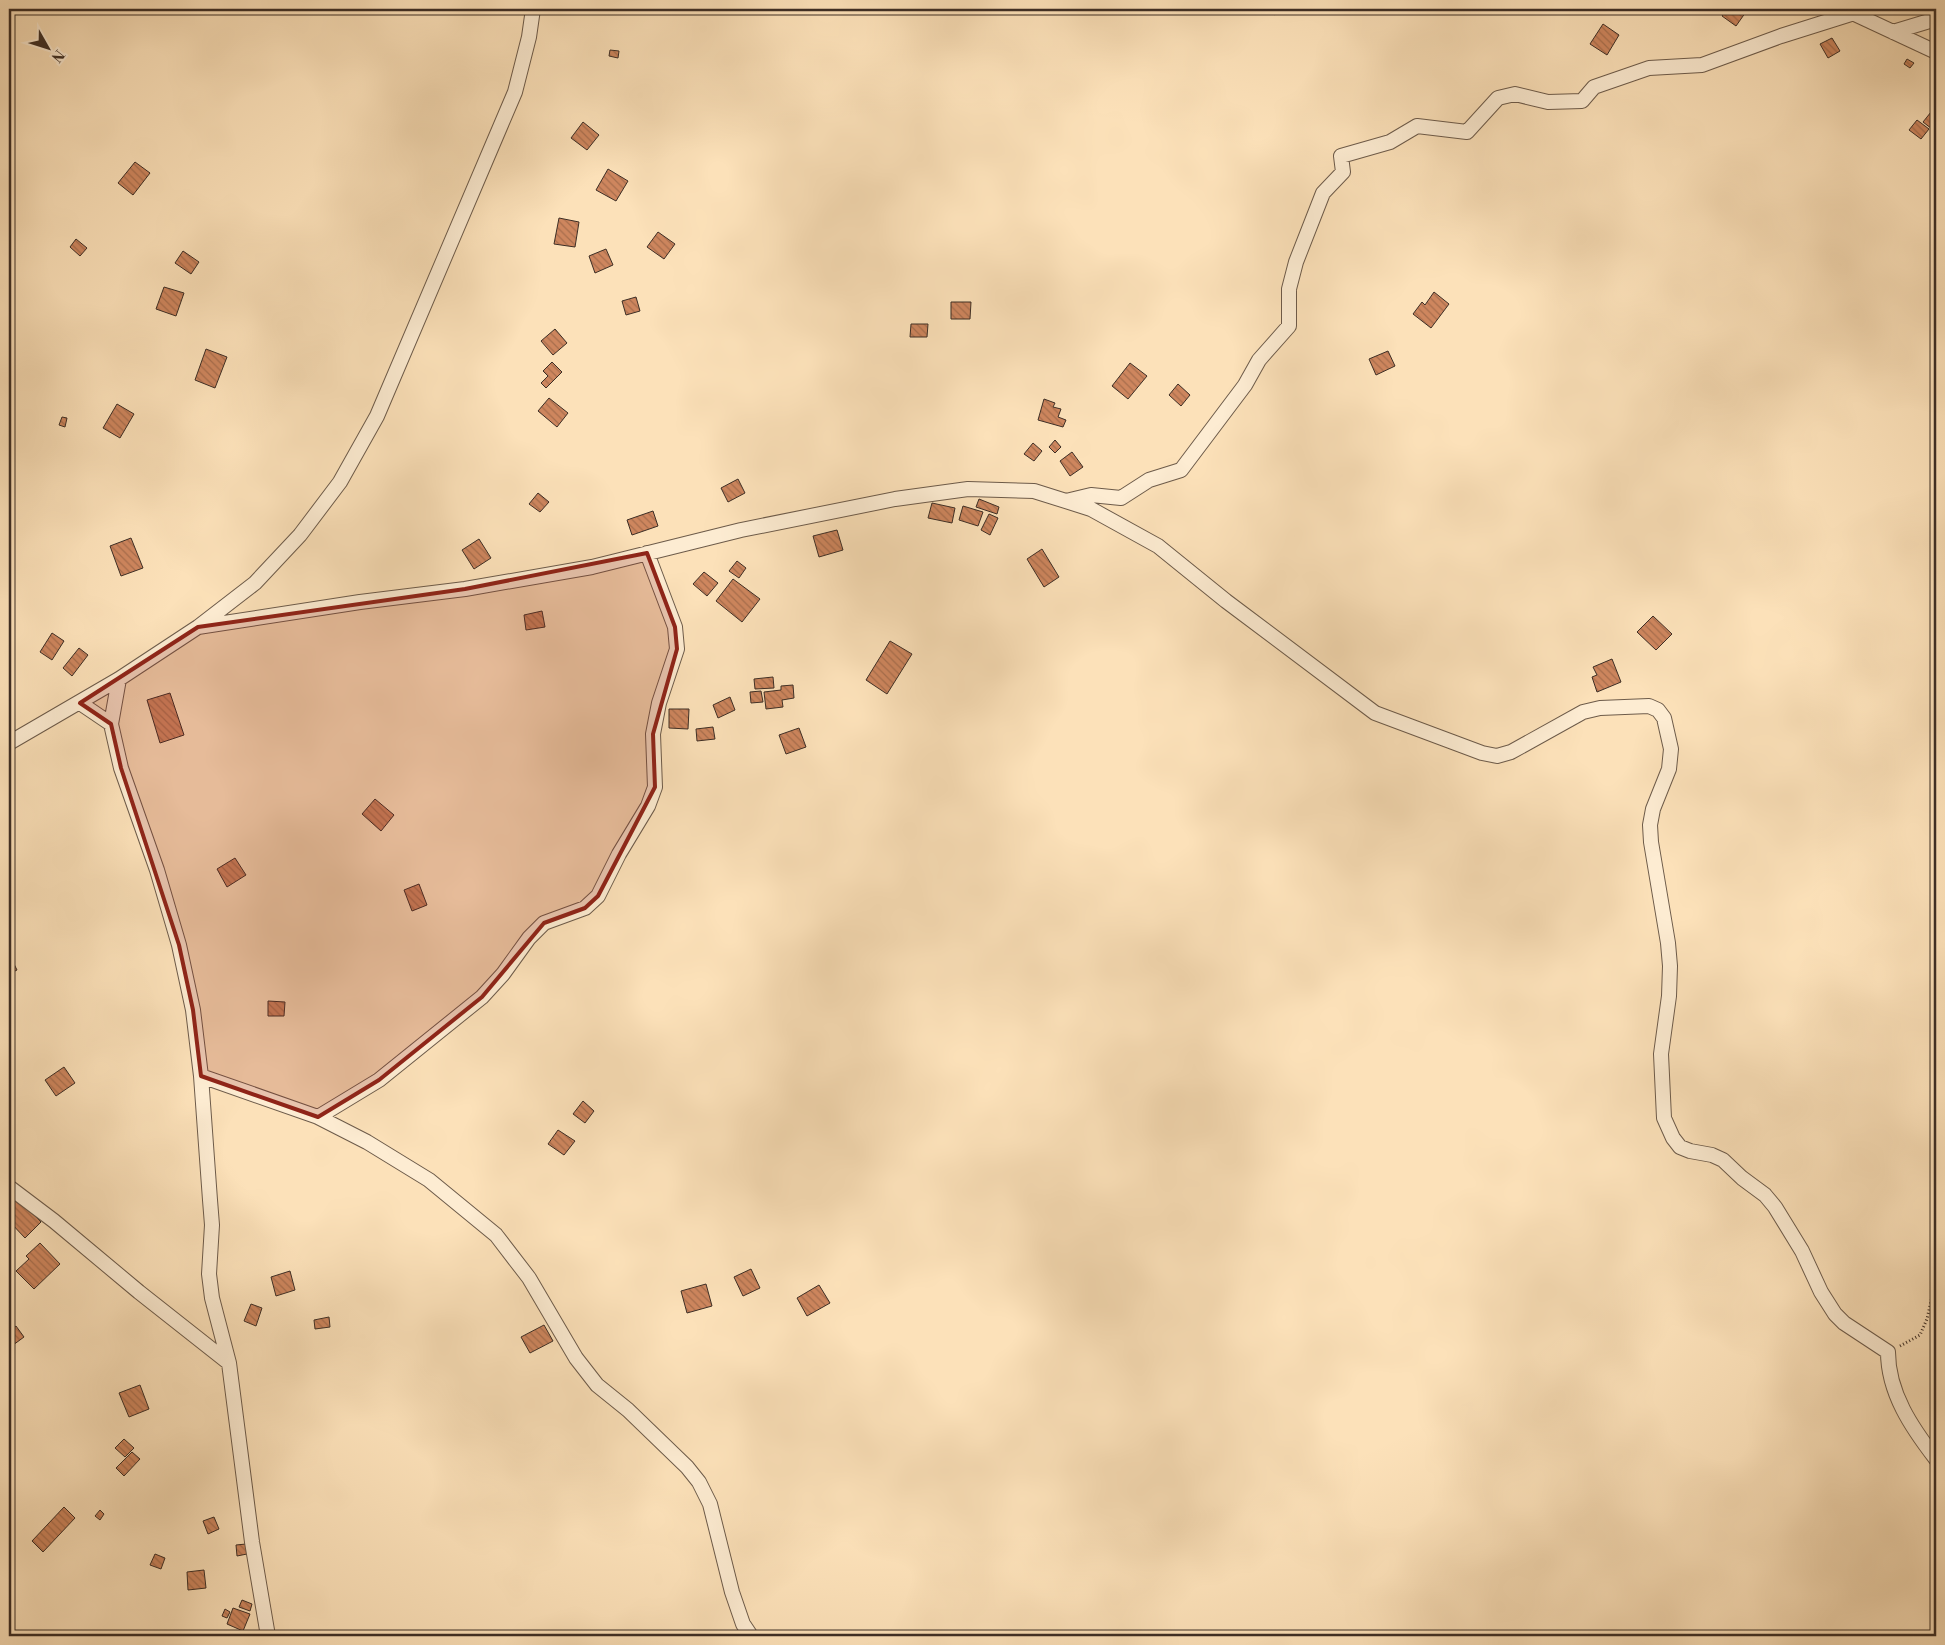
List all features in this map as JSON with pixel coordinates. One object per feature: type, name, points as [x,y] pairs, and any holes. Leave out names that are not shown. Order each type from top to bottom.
[{"type":"street","points":[[9,743],[119,679],[198,627],[255,583],[300,535],[340,482],[377,416],[515,92],[529,37],[533,9]]},
{"type":"street","points":[[1066,501],[1091,495],[1121,498],[1149,480],[1181,470],[1245,385],[1259,360],[1289,326],[1289,288],[1296,262],[1323,193],[1343,172],[1341,156],[1390,142],[1417,126],[1467,132],[1498,98],[1515,94],[1548,102],[1582,101],[1594,87],[1649,68],[1702,65],[1848,11],[1936,52]]},
{"type":"street","points":[[1893,32],[1936,19]]},
{"type":"street","points":[[198,627],[360,602],[465,590],[592,566],[741,530],[895,499],[959,490],[1034,491],[1091,509],[1158,546],[1226,601],[1375,713],[1465,747],[1497,756],[1511,752],[1584,712],[1600,708],[1649,706],[1658,710],[1664,718],[1671,749],[1668,769],[1650,825],[1670,966],[1669,996],[1661,1054],[1664,1118],[1673,1138],[1680,1147],[1724,1160],[1742,1178],[1765,1195],[1775,1207],[1802,1251],[1821,1292],[1834,1314],[1844,1323],[1888,1352],[1891,1384],[1914,1428],[1936,1458]]},
{"type":"street","points":[[318,1117],[379,1080],[482,996],[502,974],[529,938],[544,923],[585,908],[598,896],[619,854],[648,806],[655,787],[653,734],[659,703],[677,649],[675,628],[647,553]]},
{"type":"street","points":[[119,679],[111,724],[121,768],[157,870],[179,945],[193,1010],[201,1076],[212,1225],[209,1274],[212,1298],[229,1363],[252,1542],[268,1636]]},
{"type":"street","points":[[80,702],[111,724]]},
{"type":"street","points":[[201,1076],[318,1117],[367,1142],[429,1180],[496,1234],[529,1278],[576,1358],[597,1385],[628,1410],[700,1482],[710,1504],[732,1592],[743,1624],[751,1636]]},
{"type":"street","points":[[9,1187],[229,1363]]},
{"type":"path","points":[[1936,1148],[1936,1163]]},
{"type":"path","points":[[1888,1352],[1920,1335],[1927,1319],[1936,1279]]},
{"type":"highlighted area","points":[[647,553],[675,627],[677,649],[653,734],[655,787],[598,896],[585,908],[544,923],[482,997],[379,1080],[318,1117],[201,1076],[193,1010],[179,945],[121,768],[111,724],[80,703],[198,627],[465,589]]},
{"type":"building","points":[[1268,9],[1280,9],[1275,15]]},
{"type":"building","points":[[1727,9],[1748,9],[1736,26],[1722,16]]},
{"type":"building","points":[[1603,24],[1619,35],[1607,55],[1590,44]]},
{"type":"building","points":[[1832,38],[1840,51],[1828,58],[1820,44]]},
{"type":"building","points":[[610,50],[619,51],[618,58],[609,56]]},
{"type":"building","points":[[1907,59],[1914,63],[1910,68],[1904,64]]},
{"type":"building","points":[[1936,108],[1936,132],[1923,122]]},
{"type":"building","points":[[1917,120],[1929,129],[1921,139],[1909,130]]},
{"type":"building","points":[[583,122],[599,135],[587,150],[571,138]]},
{"type":"building","points":[[135,162],[150,173],[133,195],[118,183]]},
{"type":"building","points":[[608,169],[628,181],[616,201],[596,190]]},
{"type":"building","points":[[559,218],[579,222],[575,247],[554,244]]},
{"type":"building","points":[[658,232],[675,244],[664,259],[647,247]]},
{"type":"building","points":[[76,239],[87,248],[80,256],[70,247]]},
{"type":"building","points":[[606,249],[613,265],[595,273],[589,256]]},
{"type":"building","points":[[183,251],[199,262],[191,274],[175,263]]},
{"type":"building","points":[[164,287],[184,293],[176,316],[156,309]]},
{"type":"building","points":[[1434,292],[1449,304],[1431,328],[1413,314],[1422,302],[1425,305]]},
{"type":"building","points":[[636,297],[640,311],[626,315],[622,301]]},
{"type":"building","points":[[951,302],[971,302],[970,319],[951,319]]},
{"type":"building","points":[[911,324],[928,324],[927,337],[910,337]]},
{"type":"building","points":[[555,329],[567,343],[553,355],[541,341]]},
{"type":"building","points":[[206,349],[227,357],[215,388],[195,380]]},
{"type":"building","points":[[1388,351],[1395,366],[1376,375],[1369,359]]},
{"type":"building","points":[[552,362],[562,372],[546,388],[541,383],[548,376],[543,371]]},
{"type":"building","points":[[1130,363],[1147,376],[1128,399],[1112,386]]},
{"type":"building","points":[[1178,384],[1190,395],[1181,406],[1169,395]]},
{"type":"building","points":[[549,398],[568,413],[557,427],[538,411]]},
{"type":"building","points":[[1044,399],[1055,403],[1053,407],[1061,409],[1058,417],[1066,420],[1063,427],[1038,420]]},
{"type":"building","points":[[117,404],[134,414],[120,438],[103,428]]},
{"type":"building","points":[[62,417],[67,418],[65,427],[59,425]]},
{"type":"building","points":[[1055,440],[1061,447],[1055,453],[1049,447]]},
{"type":"building","points":[[1033,443],[1042,451],[1034,461],[1024,454]]},
{"type":"building","points":[[1072,452],[1083,467],[1070,476],[1060,461]]},
{"type":"building","points":[[738,479],[745,493],[728,502],[721,488]]},
{"type":"building","points":[[538,493],[549,502],[540,512],[529,504]]},
{"type":"building","points":[[979,499],[999,507],[997,514],[976,507]]},
{"type":"building","points":[[932,503],[955,508],[952,523],[928,518]]},
{"type":"building","points":[[963,506],[983,512],[978,526],[959,520]]},
{"type":"building","points":[[653,511],[658,526],[632,535],[627,520]]},
{"type":"building","points":[[989,514],[998,518],[990,535],[981,530]]},
{"type":"building","points":[[837,530],[843,550],[819,557],[813,536]]},
{"type":"building","points":[[131,538],[143,568],[121,576],[110,546]]},
{"type":"building","points":[[479,539],[491,558],[474,569],[462,550]]},
{"type":"building","points":[[1042,549],[1059,577],[1044,587],[1027,559]]},
{"type":"building","points":[[737,561],[746,568],[739,578],[729,571]]},
{"type":"building","points":[[704,572],[718,583],[707,596],[693,584]]},
{"type":"building","points":[[733,579],[760,599],[742,622],[716,601]]},
{"type":"building","points":[[542,611],[545,627],[526,630],[524,615]]},
{"type":"building","points":[[1653,616],[1672,634],[1656,650],[1637,632]]},
{"type":"building","points":[[52,633],[64,641],[52,660],[40,652]]},
{"type":"building","points":[[890,641],[912,654],[887,694],[866,680]]},
{"type":"building","points":[[79,648],[88,655],[72,676],[63,668]]},
{"type":"building","points":[[1612,659],[1621,682],[1597,692],[1592,677],[1597,675],[1593,667]]},
{"type":"building","points":[[773,677],[774,688],[755,689],[754,679]]},
{"type":"building","points":[[793,685],[794,698],[782,700],[783,707],[766,709],[764,692],[781,690],[781,686]]},
{"type":"building","points":[[761,691],[763,702],[751,703],[750,692]]},
{"type":"building","points":[[170,693],[184,735],[160,743],[147,700]]},
{"type":"building","points":[[730,697],[735,710],[718,718],[713,705]]},
{"type":"building","points":[[669,709],[689,709],[688,729],[669,728]]},
{"type":"building","points":[[713,727],[715,739],[697,741],[696,729]]},
{"type":"building","points":[[799,728],[806,747],[786,754],[779,735]]},
{"type":"building","points":[[375,799],[394,815],[381,831],[362,814]]},
{"type":"building","points":[[235,858],[246,875],[227,887],[217,869]]},
{"type":"building","points":[[419,884],[427,905],[412,911],[404,890]]},
{"type":"building","points":[[9,954],[17,970],[9,974]]},
{"type":"building","points":[[268,1001],[285,1002],[284,1016],[268,1016]]},
{"type":"building","points":[[64,1067],[75,1083],[56,1096],[45,1080]]},
{"type":"building","points":[[583,1101],[594,1111],[585,1123],[573,1114]]},
{"type":"building","points":[[558,1130],[575,1141],[564,1155],[548,1144]]},
{"type":"building","points":[[13,1194],[41,1222],[25,1238],[9,1221],[9,1198]]},
{"type":"building","points":[[40,1243],[60,1264],[34,1289],[16,1271],[29,1259],[26,1256]]},
{"type":"building","points":[[751,1269],[760,1288],[743,1296],[734,1277]]},
{"type":"building","points":[[290,1271],[295,1290],[276,1296],[271,1277]]},
{"type":"building","points":[[706,1284],[712,1306],[687,1313],[681,1291]]},
{"type":"building","points":[[819,1285],[830,1303],[807,1316],[797,1298]]},
{"type":"building","points":[[251,1304],[262,1308],[256,1326],[244,1321]]},
{"type":"building","points":[[329,1317],[330,1327],[315,1329],[314,1320]]},
{"type":"building","points":[[544,1325],[553,1341],[530,1353],[521,1337]]},
{"type":"building","points":[[16,1326],[24,1337],[9,1348],[9,1331]]},
{"type":"building","points":[[140,1385],[149,1409],[129,1417],[119,1393]]},
{"type":"building","points":[[124,1439],[134,1448],[125,1457],[115,1448]]},
{"type":"building","points":[[132,1452],[140,1459],[124,1476],[116,1468]]},
{"type":"building","points":[[64,1507],[75,1518],[43,1552],[32,1541]]},
{"type":"building","points":[[100,1510],[104,1514],[100,1520],[95,1516]]},
{"type":"building","points":[[214,1517],[219,1529],[208,1534],[203,1521]]},
{"type":"building","points":[[246,1544],[247,1554],[237,1556],[236,1545]]},
{"type":"building","points":[[155,1554],[165,1558],[161,1569],[150,1565]]},
{"type":"building","points":[[204,1570],[206,1588],[188,1590],[187,1572]]},
{"type":"building","points":[[242,1600],[252,1604],[250,1611],[239,1607]]},
{"type":"building","points":[[233,1608],[250,1614],[243,1631],[227,1624]]},
{"type":"building","points":[[225,1609],[230,1612],[227,1618],[222,1616]]}]
